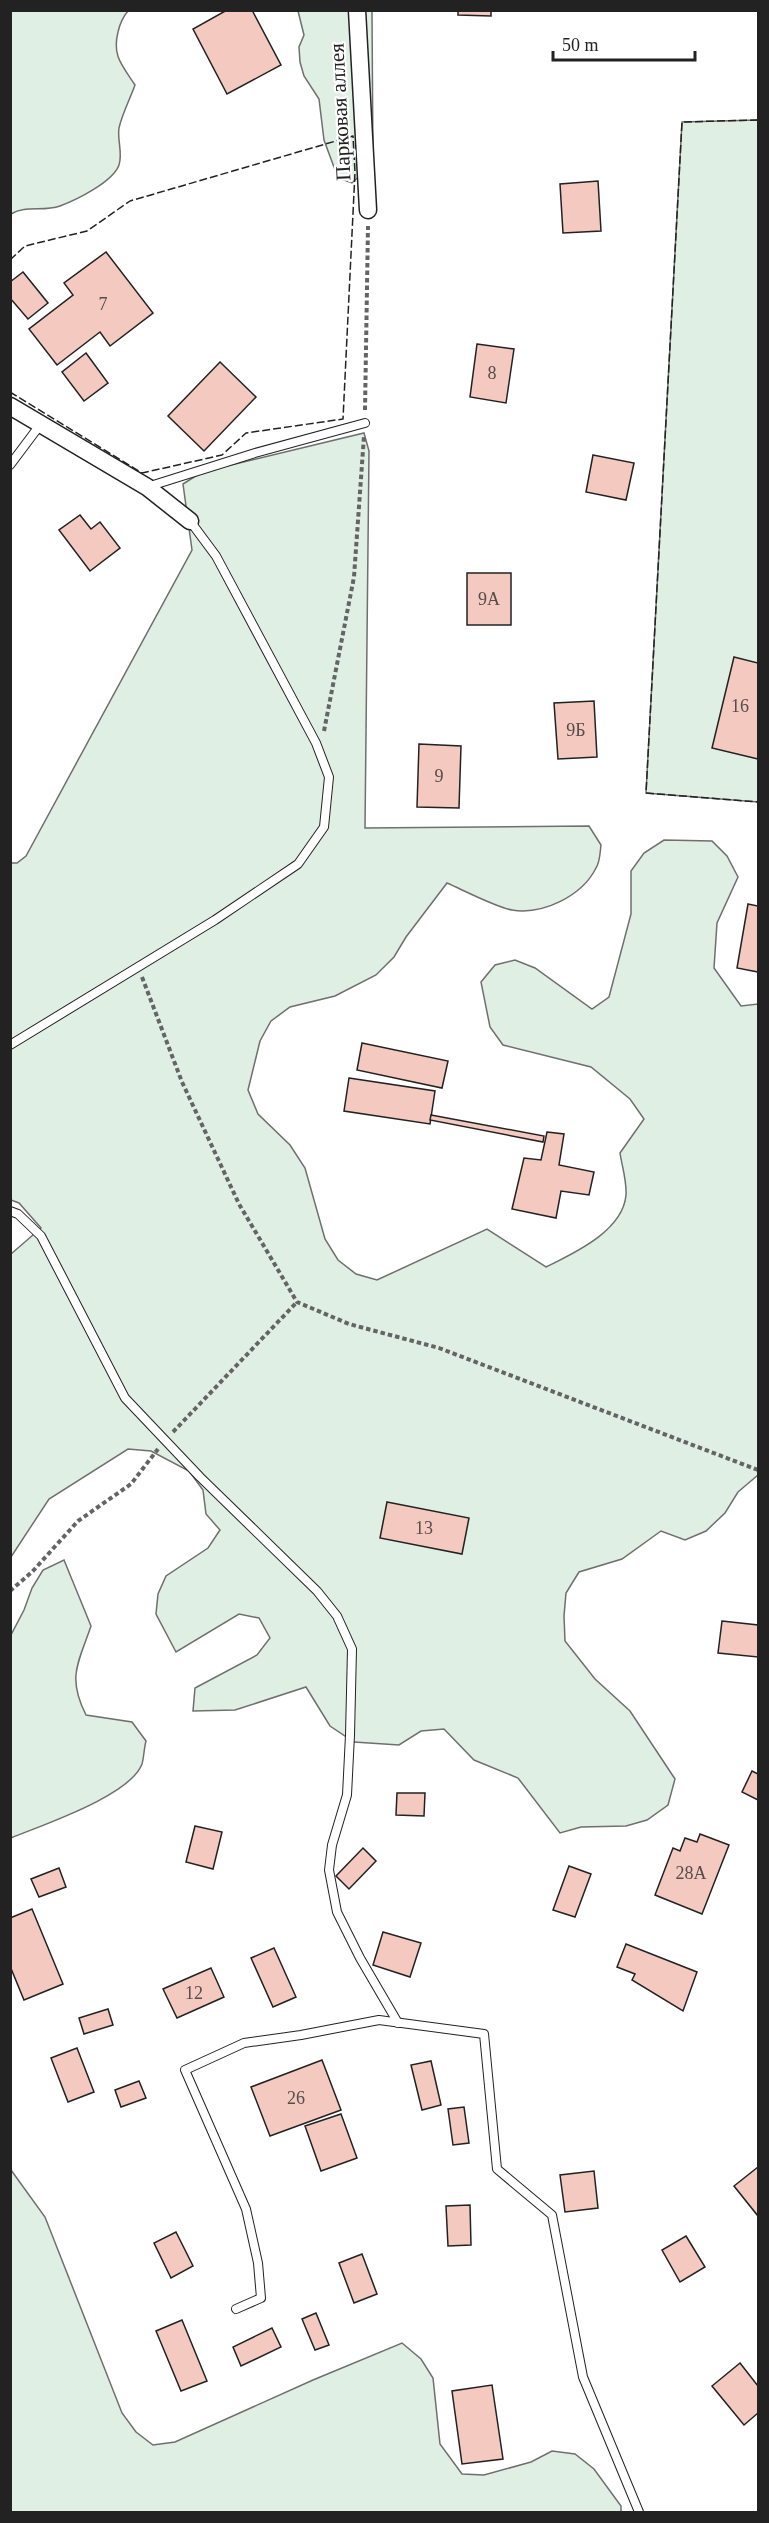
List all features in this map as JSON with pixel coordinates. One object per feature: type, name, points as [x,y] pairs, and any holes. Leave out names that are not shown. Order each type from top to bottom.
[{"type":"street","name":"Парковая аллея","points":[[357,10],[368,210]]},
{"type":"street","points":[[10,406],[147,487],[190,520]]},
{"type":"lane","points":[[147,487],[255,453],[365,423]]},
{"type":"lane","points":[[10,465],[40,425]]},
{"type":"lane","points":[[10,1045],[138,968],[298,864],[324,827],[329,777],[321,754],[257,628],[216,556],[190,520]]},
{"type":"lane","points":[[10,1211],[18,1214],[41,1236],[125,1398],[165,1441],[317,1591],[337,1616],[352,1649],[348,1795],[332,1845],[329,1870],[337,1912],[360,1958],[398,2023]]},
{"type":"lane","points":[[236,2309],[261,2298],[253,2241],[246,2209],[184,2070],[244,2043],[302,2035],[379,2020],[484,2034],[497,2169],[552,2215],[583,2377],[639,2512]]},
{"type":"path","points":[[321,754],[354,577],[365,423],[368,210]]},
{"type":"path","points":[[138,968],[182,1082],[239,1204],[297,1302],[349,1324],[439,1348],[759,1470]]},
{"type":"path","points":[[10,1591],[32,1572],[78,1521],[131,1484],[165,1441],[297,1302]]},
{"type":"green space","points":[[11,10],[128,11],[120,26],[116,48],[122,66],[135,85],[119,128],[119,165],[110,178],[84,195],[60,206],[23,210],[11,214]]},
{"type":"green space","points":[[298,11],[372,11],[373,163],[352,183],[338,178],[324,140],[319,99],[304,76],[300,62],[299,47],[304,35]]},
{"type":"green space","points":[[758,120],[758,802],[646,793],[682,122]]},
{"type":"green space","points":[[364,433],[369,451],[365,828],[589,826],[601,845],[597,866],[590,878],[571,895],[549,906],[524,911],[506,909],[447,883],[406,937],[394,957],[376,975],[335,996],[290,1007],[271,1021],[260,1041],[248,1090],[258,1114],[290,1145],[305,1168],[325,1239],[338,1260],[356,1274],[377,1280],[487,1229],[546,1267],[583,1248],[607,1230],[623,1208],[626,1195],[620,1153],[644,1119],[630,1099],[591,1067],[503,1045],[490,1027],[481,982],[495,965],[515,960],[535,968],[592,1009],[609,997],[631,914],[631,871],[644,853],[664,840],[712,841],[727,856],[738,877],[717,923],[714,968],[741,1006],[758,1004],[758,1475],[738,1492],[725,1513],[706,1531],[685,1540],[661,1531],[622,1559],[579,1572],[566,1593],[565,1641],[595,1679],[630,1711],[675,1779],[668,1805],[647,1820],[626,1826],[581,1827],[560,1833],[518,1778],[474,1760],[444,1729],[421,1731],[399,1745],[354,1742],[330,1726],[306,1687],[235,1710],[193,1711],[195,1688],[257,1655],[270,1638],[259,1618],[239,1614],[176,1652],[156,1614],[158,1594],[166,1576],[208,1548],[220,1530],[206,1514],[203,1490],[189,1471],[151,1451],[128,1449],[49,1499],[11,1557],[11,1254],[41,1228],[19,1203],[11,1200],[11,863],[17,863],[26,856],[192,550],[183,484],[202,472]]},
{"type":"green space","points":[[64,1560],[91,1626],[76,1670],[80,1702],[86,1715],[132,1722],[146,1741],[143,1761],[134,1776],[103,1798],[11,1838],[11,1635],[32,1588],[43,1570]]},
{"type":"green space","points":[[11,2170],[45,2217],[122,2413],[136,2432],[153,2445],[175,2442],[402,2343],[421,2359],[433,2378],[440,2444],[462,2474],[484,2475],[531,2462],[552,2451],[575,2454],[594,2469],[621,2506],[621,2512],[11,2512]]},
{"type":"building","points":[[227,10],[252,10],[281,65],[227,94],[193,29]]},
{"type":"building","points":[[458,10],[491,10],[491,16],[458,15]]},
{"type":"building","points":[[598,181],[601,231],[563,233],[560,184]]},
{"type":"building","points":[[106,252],[153,313],[110,346],[100,332],[57,365],[29,329],[73,295],[64,283]]},
{"type":"building","points":[[23,272],[48,303],[28,319],[10,298],[10,282]]},
{"type":"building","points":[[477,344],[514,349],[506,403],[470,397]]},
{"type":"building","points":[[86,353],[108,383],[84,401],[62,372]]},
{"type":"building","points":[[220,362],[256,397],[204,451],[168,416]]},
{"type":"building","points":[[593,455],[634,463],[626,500],[586,492]]},
{"type":"building","points":[[80,515],[91,529],[100,522],[120,548],[90,571],[59,530]]},
{"type":"building","points":[[467,573],[511,573],[511,625],[467,625]]},
{"type":"building","points":[[734,657],[758,663],[758,759],[712,748]]},
{"type":"building","points":[[594,701],[597,757],[558,759],[554,703]]},
{"type":"building","points":[[419,744],[461,746],[459,808],[417,807]]},
{"type":"building","points":[[748,904],[758,906],[758,972],[737,968]]},
{"type":"building","points":[[362,1043],[448,1061],[442,1088],[357,1070]]},
{"type":"building","points":[[349,1078],[435,1091],[430,1124],[344,1111]]},
{"type":"building","points":[[431,1115],[544,1136],[543,1142],[430,1120]]},
{"type":"building","points":[[547,1132],[564,1134],[559,1165],[594,1172],[589,1195],[561,1191],[556,1218],[512,1209],[524,1158],[541,1160]]},
{"type":"building","points":[[387,1502],[469,1518],[462,1554],[380,1538]]},
{"type":"building","points":[[722,1621],[758,1625],[758,1657],[718,1653]]},
{"type":"building","points":[[752,1771],[758,1774],[758,1800],[742,1792]]},
{"type":"building","points":[[397,1793],[425,1793],[424,1816],[396,1815]]},
{"type":"building","points":[[195,1826],[222,1832],[213,1869],[186,1862]]},
{"type":"building","points":[[700,1834],[729,1845],[702,1914],[655,1895],[673,1848],[680,1851],[685,1838],[697,1842]]},
{"type":"building","points":[[363,1848],[376,1861],[349,1889],[336,1876]]},
{"type":"building","points":[[569,1866],[591,1874],[575,1917],[553,1910]]},
{"type":"building","points":[[59,1868],[66,1887],[39,1897],[31,1879]]},
{"type":"building","points":[[32,1909],[63,1984],[24,2000],[10,1966],[10,1918]]},
{"type":"building","points":[[383,1932],[421,1943],[410,1977],[373,1965]]},
{"type":"building","points":[[626,1944],[697,1972],[683,2011],[632,1980],[635,1974],[617,1967]]},
{"type":"building","points":[[274,1948],[296,1997],[273,2007],[251,1958]]},
{"type":"building","points":[[211,1968],[224,1997],[177,2018],[163,1989]]},
{"type":"building","points":[[108,2009],[113,2025],[84,2034],[79,2018]]},
{"type":"building","points":[[77,2048],[94,2092],[68,2102],[51,2058]]},
{"type":"building","points":[[322,2060],[341,2110],[270,2136],[251,2087]]},
{"type":"building","points":[[431,2061],[441,2105],[422,2110],[411,2065]]},
{"type":"building","points":[[139,2081],[146,2098],[121,2107],[115,2090]]},
{"type":"building","points":[[464,2107],[469,2143],[453,2145],[448,2109]]},
{"type":"building","points":[[341,2114],[357,2158],[321,2171],[305,2126]]},
{"type":"building","points":[[758,2167],[758,2216],[734,2186]]},
{"type":"building","points":[[594,2171],[598,2208],[565,2212],[560,2175]]},
{"type":"building","points":[[470,2205],[471,2245],[448,2246],[446,2206]]},
{"type":"building","points":[[176,2232],[193,2266],[171,2278],[154,2243]]},
{"type":"building","points":[[686,2236],[705,2267],[680,2282],[662,2250]]},
{"type":"building","points":[[362,2254],[377,2294],[354,2303],[339,2263]]},
{"type":"building","points":[[316,2313],[329,2345],[315,2350],[302,2319]]},
{"type":"building","points":[[182,2320],[207,2381],[181,2391],[156,2331]]},
{"type":"building","points":[[272,2328],[281,2347],[241,2366],[233,2347]]},
{"type":"building","points":[[740,2363],[758,2386],[758,2413],[744,2425],[712,2386]]},
{"type":"building","points":[[492,2385],[503,2459],[462,2464],[452,2391]]},
{"type":"fence","points":[[758,120],[682,122],[646,793],[758,802]]},
{"type":"fence","points":[[10,260],[25,246],[87,231],[130,201],[353,136],[355,172],[343,419],[246,433],[222,455],[142,473],[10,392]]}]
